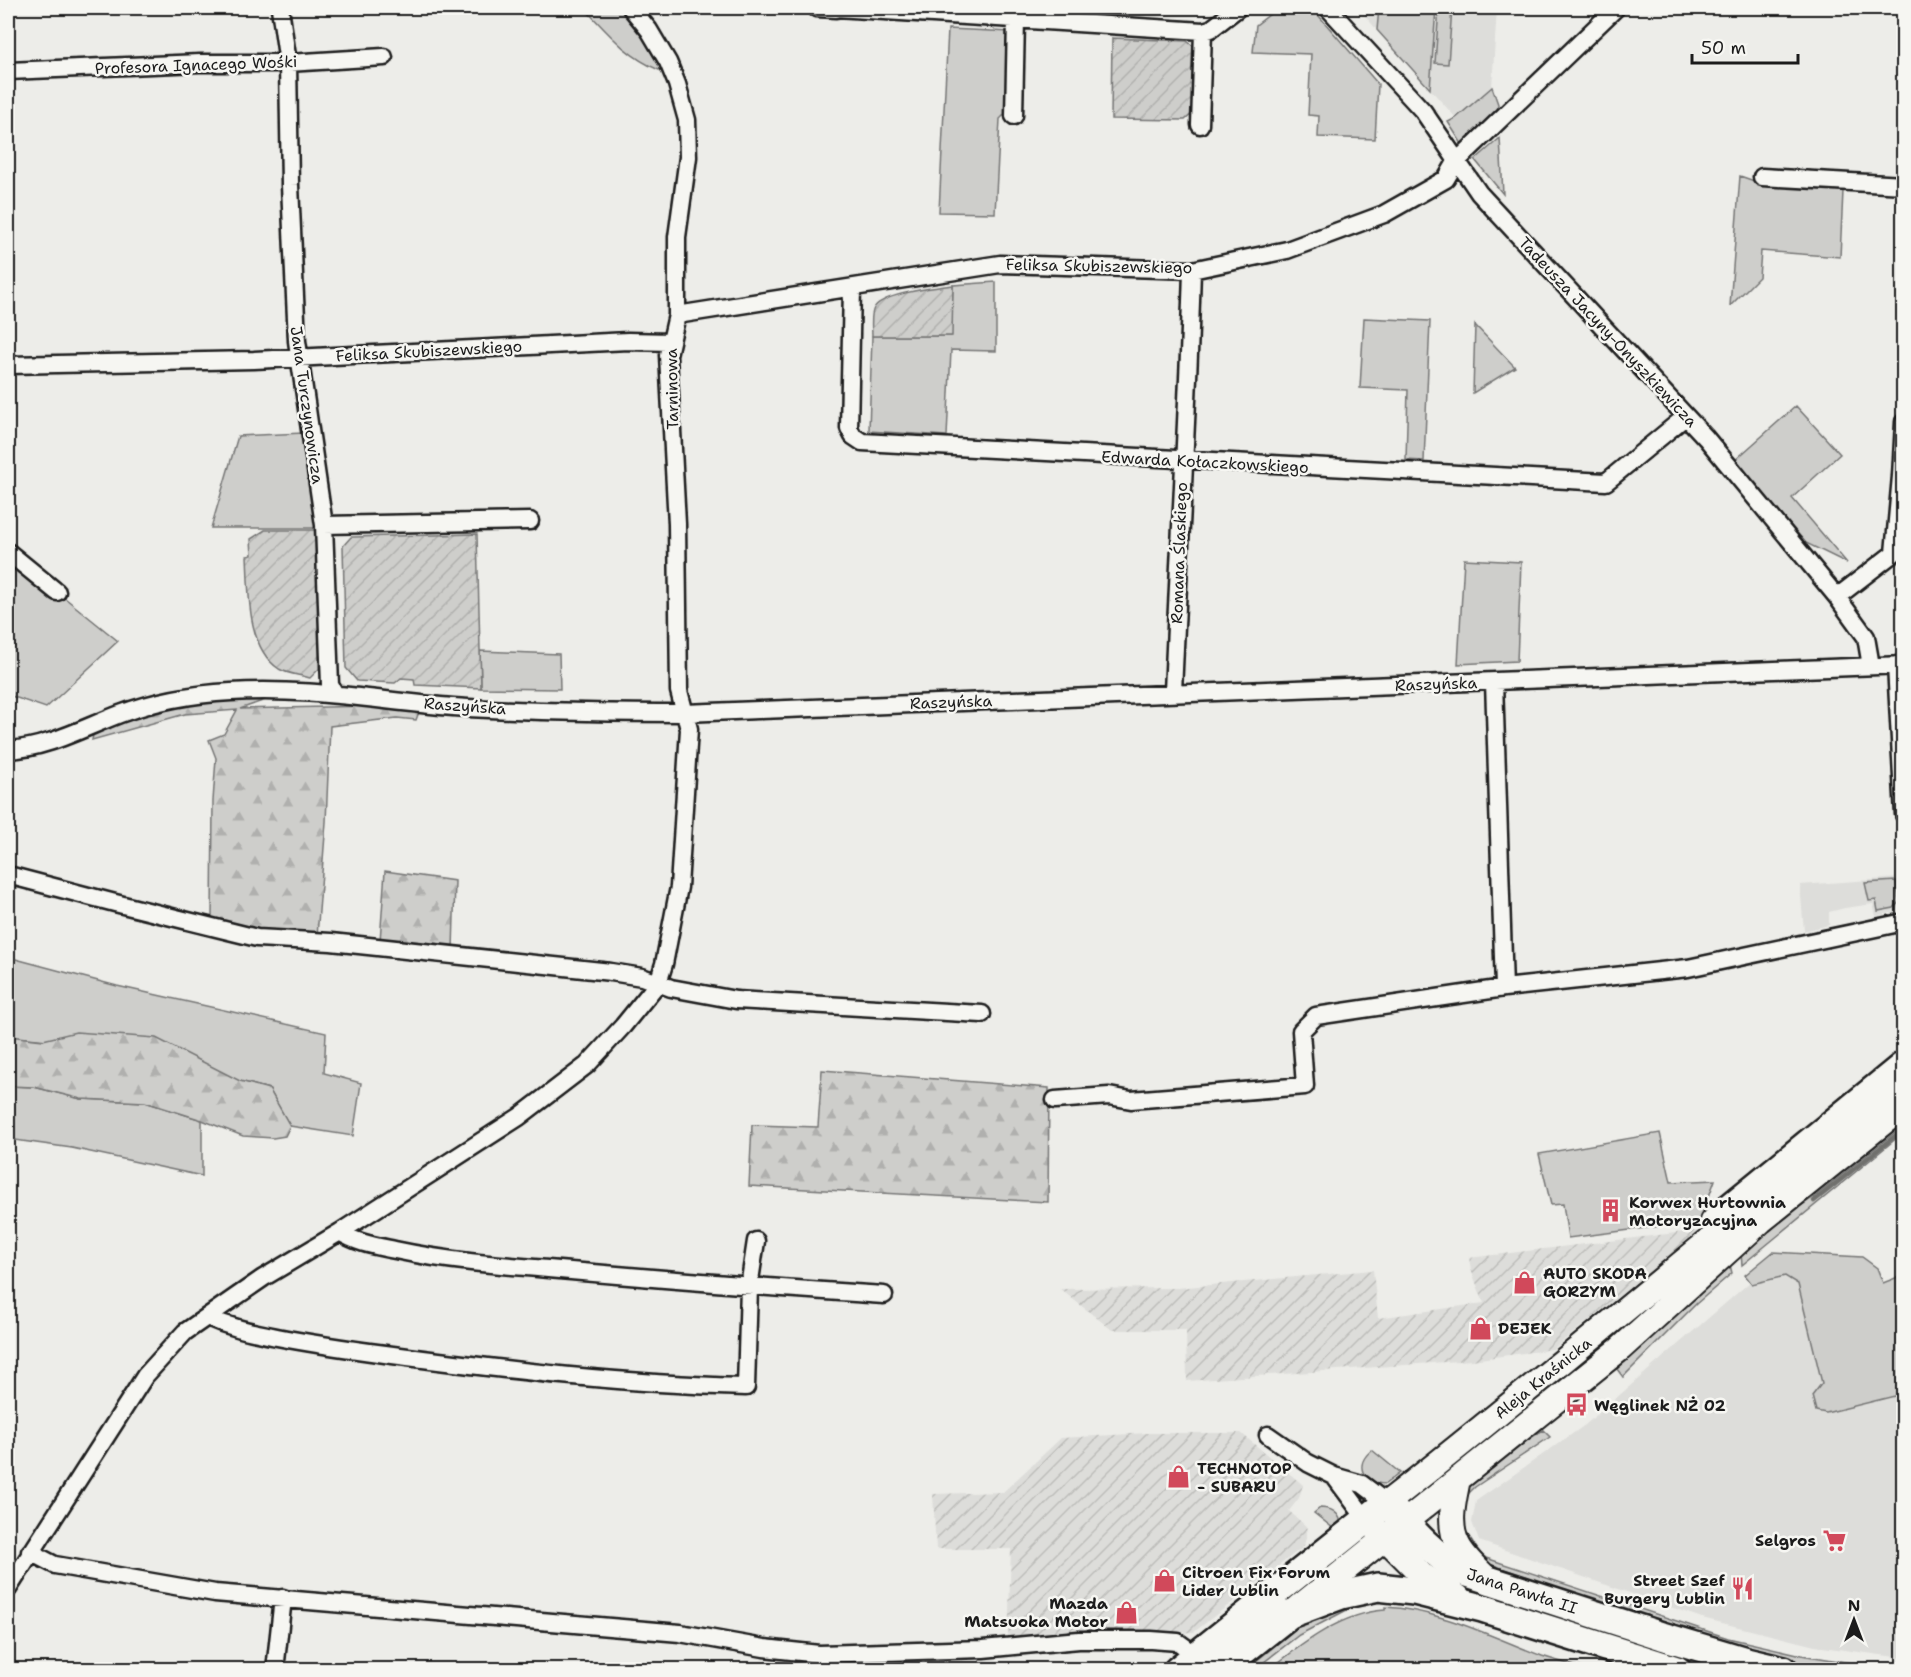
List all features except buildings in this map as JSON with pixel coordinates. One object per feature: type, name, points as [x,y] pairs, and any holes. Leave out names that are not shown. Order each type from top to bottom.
[{"type":"main road","name":"Aleja Kraśnicka","points":[[1219,1670],[1290,1614],[1385,1521],[1627,1310],[1715,1225],[1904,1082]]},
{"type":"main road","name":"Aleja Kraśnicka","points":[[1187,1662],[1385,1521],[1458,1479],[1620,1349],[1761,1221],[1904,1106]]},
{"type":"main road","points":[[1458,1479],[1453,1509],[1455,1537],[1461,1550],[1490,1582]]},
{"type":"main road","name":"Jana Pawła II","points":[[1385,1521],[1461,1571],[1490,1582],[1662,1636],[1784,1670]]},
{"type":"main road","name":"Jana Pawła II","points":[[1385,1521],[1422,1575],[1449,1593],[1482,1608],[1677,1670]]},
{"type":"main road","points":[[1290,1614],[1341,1595],[1378,1587],[1406,1590],[1482,1608]]},
{"type":"street","name":"Jana Turczynowicza","points":[[280,8],[288,63],[290,184],[298,357],[324,525],[330,685],[335,694]]},
{"type":"street","name":"Tarninowa","points":[[631,8],[649,30],[669,62],[687,120],[688,157],[678,237],[677,315],[668,355],[677,524],[679,691],[689,729],[680,871],[667,950],[658,982]]},
{"type":"street","points":[[816,8],[1203,31],[1211,29],[1238,8]]},
{"type":"street","name":"Tadeusza Jacyny-Onyszkiewicza","points":[[1328,8],[1423,111],[1479,193],[1706,438],[1837,597],[1866,637],[1871,666]]},
{"type":"street","name":"Feliksa Skubiszewskiego","points":[[677,315],[1000,264],[1192,270],[1287,250],[1384,214],[1446,179],[1456,162],[1616,8]]},
{"type":"street","points":[[1014,116],[1016,19]]},
{"type":"street","points":[[1200,124],[1203,31]]},
{"type":"street","name":"Profesora Ignacego Wośki","points":[[8,71],[200,63],[288,63],[384,57]]},
{"type":"street","points":[[1762,177],[1904,184]]},
{"type":"street","name":"Romana Ślaskiego","points":[[1173,692],[1183,461],[1190,366],[1192,270]]},
{"type":"street","name":"Edwarda Kołaczkowskiego","points":[[852,288],[849,428],[853,436],[862,442],[1606,482],[1685,417]]},
{"type":"street","name":"Feliksa Skubiszewskiego","points":[[8,365],[298,357],[628,341],[670,342]]},
{"type":"street","points":[[1837,597],[1894,553],[1904,422]]},
{"type":"street","points":[[324,525],[531,521]]},
{"type":"street","points":[[8,552],[57,592]]},
{"type":"street","points":[[1900,665],[1904,815]]},
{"type":"street","name":"Raszyńska","points":[[8,750],[45,743],[146,705],[231,692],[335,694],[455,707],[685,713],[1900,665]]},
{"type":"street","points":[[1494,682],[1504,988]]},
{"type":"street","points":[[8,875],[257,938],[331,942],[599,971],[642,977],[682,991],[736,1000],[982,1014]]},
{"type":"street","points":[[1055,1100],[1109,1096],[1131,1100],[1305,1086],[1301,1031],[1316,1016],[1504,988],[1688,968],[1904,922]]},
{"type":"street","points":[[8,1589],[145,1376],[185,1332],[263,1278],[340,1232],[519,1117],[587,1065],[623,1026],[658,982]]},
{"type":"street","name":"Aleja Kraśnicka","points":[[1715,1225],[1717,1211],[1904,1058]]},
{"type":"street","points":[[340,1232],[351,1240],[371,1245],[477,1264],[749,1287],[884,1295]]},
{"type":"street","points":[[207,1317],[229,1327],[293,1340],[422,1359],[607,1379],[695,1386],[746,1387],[749,1287],[756,1241]]},
{"type":"street","points":[[1268,1435],[1308,1463],[1334,1476],[1362,1484],[1385,1521]]},
{"type":"street","points":[[1334,1476],[1385,1521]]},
{"type":"street","points":[[30,1552],[55,1566],[215,1593],[680,1633],[764,1648],[819,1654],[983,1649],[1079,1640],[1151,1640],[1178,1642],[1187,1662]]},
{"type":"street","points":[[275,1670],[284,1598]]},
{"type":"shaded area","points":[[1358,8],[1379,8],[1377,30],[1366,17]]},
{"type":"shaded area","points":[[1436,8],[1497,8],[1492,87],[1456,118],[1430,89]]},
{"type":"shaded area","points":[[1899,878],[1902,902],[1895,912],[1876,916],[1873,904],[1845,908],[1829,912],[1829,925],[1804,931],[1800,885]]},
{"type":"shaded area","points":[[1699,1232],[1553,1349],[1472,1360],[1187,1381],[1186,1330],[1112,1330],[1060,1289],[1177,1288],[1373,1270],[1378,1318],[1484,1303],[1471,1270],[1469,1258]]},
{"type":"shaded area","points":[[1780,1256],[1860,1261],[1836,1410],[1903,1394],[1903,1658],[1815,1646],[1702,1618],[1479,1541],[1472,1522],[1476,1501],[1585,1425]]},
{"type":"shaded area","points":[[1148,1433],[1241,1433],[1303,1485],[1299,1498],[1289,1511],[1308,1528],[1304,1546],[1194,1632],[1008,1642],[1011,1549],[936,1549],[933,1494],[1003,1492],[1061,1438]]},
{"type":"green space","points":[[584,8],[624,8],[665,66],[659,70],[637,58],[618,43]]},
{"type":"green space","points":[[1278,8],[1312,8],[1378,84],[1375,139],[1318,137],[1319,116],[1308,115],[1311,54],[1253,52],[1256,25]]},
{"type":"green space","points":[[1379,8],[1436,8],[1430,89],[1377,30]]},
{"type":"green space","points":[[1439,8],[1452,8],[1448,64],[1435,63]]},
{"type":"green space","points":[[948,29],[1012,32],[1007,112],[1000,119],[995,213],[939,212]]},
{"type":"green space","points":[[1112,38],[1187,41],[1195,48],[1193,113],[1185,120],[1111,119]]},
{"type":"green space","points":[[1492,87],[1498,104],[1497,114],[1462,144],[1448,122],[1456,118]]},
{"type":"green space","points":[[1500,138],[1503,194],[1475,160]]},
{"type":"green space","points":[[1740,176],[1760,183],[1843,191],[1840,257],[1761,251],[1759,277],[1730,306]]},
{"type":"green space","points":[[996,282],[996,351],[951,350],[947,436],[869,431],[872,336],[951,336],[953,285]]},
{"type":"green space","points":[[953,285],[952,336],[872,336],[872,314],[879,303],[887,298],[910,292]]},
{"type":"green space","points":[[1364,318],[1430,321],[1424,461],[1406,460],[1408,390],[1360,388]]},
{"type":"green space","points":[[1475,325],[1515,367],[1473,393]]},
{"type":"green space","points":[[1796,406],[1840,454],[1792,498],[1847,563],[1806,543],[1734,461]]},
{"type":"green space","points":[[304,433],[320,528],[211,528],[238,436]]},
{"type":"green space","points":[[265,530],[316,530],[319,669],[310,678],[279,669],[260,647],[255,633],[249,601],[247,556],[252,555],[251,539]]},
{"type":"green space","points":[[477,534],[481,688],[415,685],[414,679],[401,678],[395,683],[357,681],[346,668],[343,546],[351,537]]},
{"type":"green space","points":[[8,552],[118,641],[46,708],[8,695]]},
{"type":"green space","points":[[1464,559],[1521,562],[1517,661],[1458,664]]},
{"type":"green space","points":[[480,651],[559,654],[560,689],[481,688]]},
{"type":"green space","points":[[271,698],[240,709],[370,706],[419,712],[416,720],[397,718],[330,726],[326,822],[317,936],[275,935],[212,920],[213,801],[216,758],[209,740],[224,734],[237,710],[185,714],[92,740],[94,730],[135,714],[181,705]]},
{"type":"green space","points":[[385,871],[455,881],[453,950],[380,941]]},
{"type":"green space","points":[[1896,881],[1899,902],[1894,908],[1878,911],[1876,900],[1869,901],[1865,883]]},
{"type":"green space","points":[[8,957],[117,986],[326,1033],[324,1073],[361,1083],[353,1136],[290,1126],[269,1089],[47,1040],[8,1036]]},
{"type":"green space","points":[[76,1032],[156,1038],[240,1081],[269,1089],[290,1126],[285,1136],[273,1138],[243,1136],[145,1102],[81,1099],[34,1087],[8,1086],[8,1036],[43,1040]]},
{"type":"green space","points":[[822,1070],[1049,1088],[1048,1202],[749,1186],[752,1125],[818,1127]]},
{"type":"green space","points":[[8,1086],[34,1087],[81,1099],[145,1102],[202,1120],[202,1176],[72,1148],[8,1139]]},
{"type":"green space","points":[[1903,1126],[1903,1133],[1742,1265],[1741,1253],[1752,1239],[1817,1195]]},
{"type":"green space","points":[[1660,1133],[1671,1182],[1715,1180],[1700,1221],[1568,1238],[1563,1204],[1551,1205],[1539,1154]]},
{"type":"green space","points":[[1773,1252],[1862,1257],[1877,1268],[1883,1283],[1903,1275],[1903,1394],[1826,1413],[1816,1411],[1812,1396],[1822,1383],[1798,1284],[1785,1276],[1752,1284],[1745,1275]]},
{"type":"green space","points":[[1730,1265],[1732,1273],[1696,1304],[1623,1377],[1617,1369],[1654,1330]]},
{"type":"green space","points":[[1543,1430],[1550,1437],[1475,1487],[1469,1493],[1463,1508],[1460,1502],[1470,1483],[1492,1463]]},
{"type":"green space","points":[[1372,1450],[1400,1473],[1385,1484],[1371,1480],[1363,1472],[1363,1462]]},
{"type":"green space","points":[[1320,1508],[1326,1508],[1338,1515],[1340,1527],[1338,1532],[1314,1513]]},
{"type":"green space","points":[[1463,1531],[1486,1558],[1728,1638],[1802,1655],[1888,1669],[1825,1669],[1790,1663],[1632,1617],[1578,1594],[1480,1561]]},
{"type":"green space","points":[[1364,1601],[1299,1635],[1255,1669],[1245,1670],[1303,1623]]},
{"type":"green space","points":[[1385,1607],[1426,1613],[1446,1619],[1542,1656],[1586,1669],[1270,1669],[1323,1631],[1353,1617],[1385,1610]]},
{"type":"waterway","points":[[1814,1201],[1904,1129]]},
{"type":"place","name":"Korwex Hurtownia Motoryzacyjna","points":[[1611,1211]]},
{"type":"place","name":"AUTO SKODA GORZYM","points":[[1525,1282]]},
{"type":"place","name":"DEJEK","points":[[1480,1328]]},
{"type":"place","name":"Węglinek NŻ 02","points":[[1576,1405]]},
{"type":"place","name":"TECHNOTOP - SUBARU","points":[[1179,1477]]},
{"type":"place","name":"Selgros","points":[[1834,1540]]},
{"type":"place","name":"Citroen Fix Forum Lider Lublin","points":[[1164,1581]]},
{"type":"place","name":"Street Szef Burgery Lublin","points":[[1743,1589]]},
{"type":"place","name":"Mazda Matsuoka Motor","points":[[1126,1612]]}]
